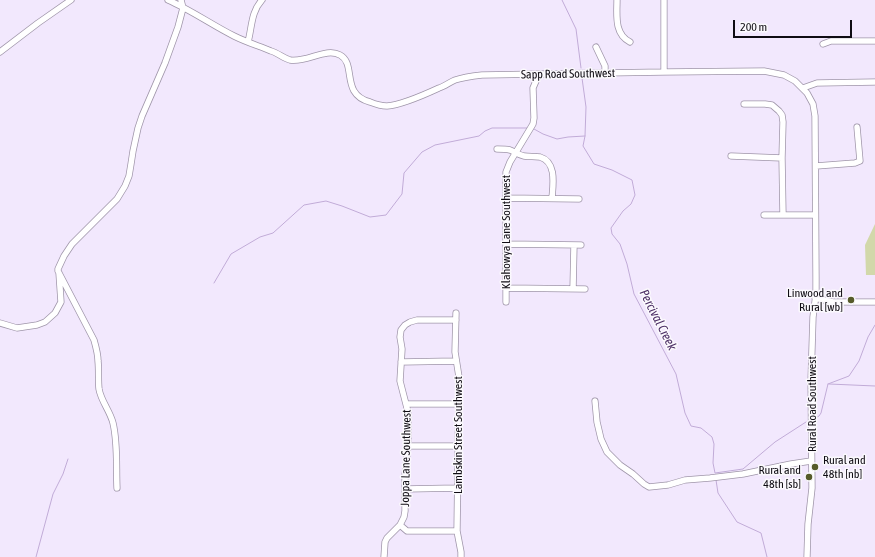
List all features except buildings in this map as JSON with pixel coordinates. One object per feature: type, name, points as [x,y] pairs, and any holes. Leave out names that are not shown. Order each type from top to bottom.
[{"type":"street","points":[[0,52],[71,0]]},
{"type":"street","name":"Sapp Road Southwest","points":[[168,0],[235,37],[278,54],[285,59],[305,59],[323,53],[333,52],[340,54],[346,60],[352,87],[358,97],[371,103],[386,106],[398,104],[455,80],[482,75],[732,71],[772,72],[791,78],[807,93],[813,104],[815,116],[816,298]]},
{"type":"street","points":[[0,323],[17,328],[27,327],[45,322],[55,313],[61,302],[58,269],[64,256],[72,244],[117,199],[125,186],[142,116],[165,63],[178,27],[183,8],[181,0]]},
{"type":"street","points":[[248,42],[252,17],[262,0]]},
{"type":"street","points":[[617,0],[617,26],[624,38],[630,42]]},
{"type":"street","points":[[664,0],[664,72]]},
{"type":"street","points":[[823,44],[832,41],[875,40]]},
{"type":"street","points":[[596,46],[604,66],[605,73]]},
{"type":"street","name":"Klahowya Lane Southwest","points":[[506,302],[506,172],[510,162],[534,121],[533,88],[539,74]]},
{"type":"street","points":[[803,88],[817,83],[875,82]]},
{"type":"street","points":[[744,104],[768,104],[774,106],[782,115],[783,215]]},
{"type":"street","points":[[816,166],[859,162],[857,127]]},
{"type":"street","points":[[497,149],[509,150],[516,154],[540,157],[547,160],[553,173],[552,198]]},
{"type":"street","points":[[731,156],[782,158]]},
{"type":"street","points":[[506,198],[579,198]]},
{"type":"street","points":[[764,215],[815,215]]},
{"type":"street","points":[[506,244],[581,244]]},
{"type":"street","points":[[573,289],[574,244]]},
{"type":"street","points":[[58,271],[94,340],[98,360],[99,389],[102,400],[112,420],[115,432],[116,488]]},
{"type":"street","points":[[506,288],[585,289]]},
{"type":"street","points":[[816,298],[833,302],[875,302]]},
{"type":"street","name":"Rural Road Southwest","points":[[807,557],[812,488],[813,313],[816,298]]},
{"type":"street","name":"Lambskin Street Southwest","points":[[456,313],[455,352],[459,376],[457,531],[461,557]]},
{"type":"street","name":"Joppa Lane Southwest","points":[[400,525],[405,511],[405,475],[408,446],[408,412],[400,380],[402,349],[400,337],[401,330],[405,325],[417,320],[456,320]]},
{"type":"street","points":[[401,362],[456,362]]},
{"type":"street","points":[[595,401],[597,422],[601,439],[607,452],[620,465],[634,474],[649,487],[668,485],[685,480],[743,474],[811,461]]},
{"type":"street","points":[[407,404],[459,404]]},
{"type":"street","points":[[408,446],[458,446]]},
{"type":"street","points":[[405,489],[458,488]]},
{"type":"street","points":[[384,557],[385,542],[387,538],[400,525],[407,530],[413,531],[457,531]]},
{"type":"green space","points":[[875,224],[875,275],[866,275],[865,245]]},
{"type":"waterway","name":"Percival Creek","points":[[562,0],[576,29],[581,68]]},
{"type":"waterway","name":"Percival Creek","points":[[582,78],[586,107],[585,136],[583,146],[594,164],[612,170],[632,180],[635,195],[631,204],[623,211],[611,228],[612,234],[620,244],[627,264],[634,294],[676,374],[685,413],[691,426],[701,428],[712,437],[714,444],[713,463],[715,473],[743,469],[775,442],[806,422]]},
{"type":"waterway","points":[[214,283],[231,254],[260,237],[273,233],[304,205],[326,201],[370,217],[386,215],[402,194],[404,173],[422,152],[435,145],[479,136],[492,128],[527,128]]},
{"type":"waterway","points":[[534,129],[557,139],[585,136]]},
{"type":"waterway","points":[[828,384],[849,376],[859,361],[868,337],[875,325]]},
{"type":"waterway","points":[[814,419],[821,413],[828,384]]},
{"type":"waterway","points":[[829,384],[875,386]]},
{"type":"waterway","points":[[36,557],[53,494],[63,474],[68,459]]},
{"type":"waterway","name":"Percival Creek","points":[[716,480],[718,493],[737,522],[761,533],[767,557]]},
{"type":"place","name":"Linwood and Rural [wb]","points":[[851,300]]},
{"type":"place","name":"Rural and 48th [nb]","points":[[815,467]]},
{"type":"place","name":"Rural and 48th [sb]","points":[[809,477]]}]
